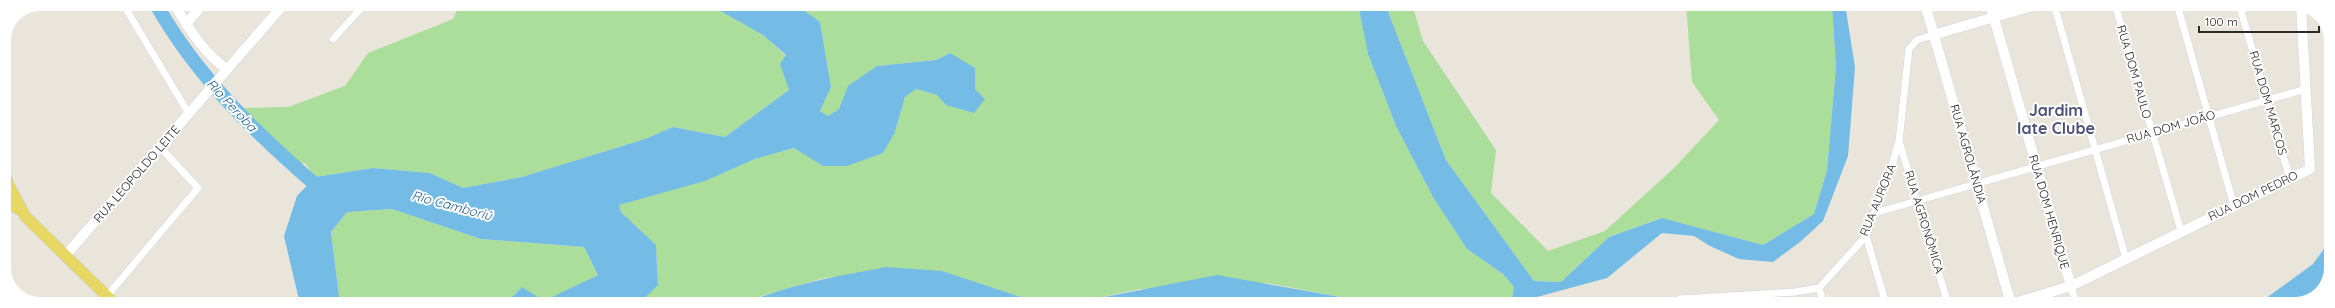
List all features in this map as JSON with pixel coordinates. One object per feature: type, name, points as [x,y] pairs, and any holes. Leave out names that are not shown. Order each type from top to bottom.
[{"type":"main road","points":[[11,190],[21,210]]},
{"type":"main road","points":[[11,205],[21,210],[107,296]]},
{"type":"street","points":[[127,11],[188,114]]},
{"type":"street","points":[[178,11],[186,24],[210,54],[227,69]]},
{"type":"street","points":[[186,24],[198,11]]},
{"type":"street","name":"RUA LEOPOLDO LEITE","points":[[66,255],[278,11]]},
{"type":"street","points":[[333,39],[359,11]]},
{"type":"street","name":"RUA AGROLÂNDIA","points":[[1926,11],[2008,297]]},
{"type":"street","name":"RUA DOM HENRIQUE","points":[[1992,11],[2074,297]]},
{"type":"street","points":[[1933,35],[2015,11]]},
{"type":"street","points":[[2056,11],[2126,259]]},
{"type":"street","name":"RUA DOM PAULO","points":[[2117,11],[2181,231]]},
{"type":"street","points":[[2178,11],[2234,206]]},
{"type":"street","name":"RUA DOM MARCOS","points":[[2241,11],[2290,179]]},
{"type":"street","name":"RUA DOM PEDRO","points":[[2034,297],[2071,286],[2310,169],[2301,12]]},
{"type":"street","name":"RUA AURORA","points":[[1819,288],[1866,236],[1892,169],[1899,141],[1909,49],[1917,40],[1933,35]]},
{"type":"street","name":"RUA DOM JOÃO","points":[[1875,213],[2306,88]]},
{"type":"street","name":"RUA AGRONÔMICA","points":[[1899,141],[1946,297]]},
{"type":"street","points":[[107,296],[198,188],[160,147]]},
{"type":"street","points":[[1866,236],[1884,297]]},
{"type":"street","points":[[1713,297],[1795,292],[1819,288],[1822,297]]},
{"type":"green space","points":[[457,11],[720,11],[763,35],[786,56],[780,64],[789,90],[725,137],[673,127],[645,139],[522,177],[463,188],[430,173],[373,168],[315,177],[305,163],[294,165],[240,108],[288,107],[345,86],[368,53],[453,19]]},
{"type":"green space","points":[[805,11],[1359,11],[1368,54],[1396,126],[1433,197],[1467,249],[1503,274],[1514,287],[1512,297],[1341,297],[1267,283],[1140,289],[1102,297],[1021,297],[942,271],[824,278],[759,297],[646,297],[658,284],[656,245],[621,212],[618,205],[704,181],[755,159],[795,148],[823,166],[895,132],[905,97],[916,89],[937,95],[946,105],[985,99],[975,89],[950,53],[936,60],[877,66],[849,86],[839,109],[828,116],[820,111],[831,87],[820,22]]},
{"type":"green space","points":[[1388,11],[1414,11],[1423,41],[1496,150],[1491,193],[1548,251],[1605,231],[1674,168],[1719,120],[1692,82],[1687,11],[1832,11],[1836,67],[1827,170],[1814,214],[1763,245],[1661,218],[1609,237],[1561,282],[1534,281],[1446,160]]},
{"type":"green space","points":[[392,209],[481,239],[584,247],[598,275],[554,297],[537,297],[522,287],[512,297],[339,297],[331,232],[347,212]]},
{"type":"water","name":"Rio Camboriú","points":[[720,11],[805,11],[820,22],[831,87],[820,111],[828,116],[839,109],[848,86],[877,66],[936,60],[950,53],[975,68],[975,89],[985,99],[974,113],[946,105],[937,95],[916,89],[905,97],[895,132],[883,153],[847,166],[823,166],[794,148],[755,159],[705,181],[619,205],[621,212],[656,245],[658,285],[646,297],[552,297],[598,275],[584,247],[481,239],[392,209],[347,212],[331,232],[339,297],[298,297],[284,236],[297,196],[315,177],[373,168],[430,173],[463,188],[522,177],[645,139],[673,127],[725,137],[789,90],[780,64],[786,55],[763,35]]},
{"type":"water","points":[[1359,11],[1388,11],[1446,160],[1534,281],[1561,282],[1609,237],[1662,218],[1763,245],[1814,214],[1827,170],[1836,67],[1832,11],[1846,11],[1855,67],[1848,156],[1823,221],[1800,242],[1773,262],[1739,259],[1710,246],[1694,236],[1662,233],[1607,278],[1537,297],[1512,297],[1514,287],[1503,274],[1467,249],[1433,197],[1396,126],[1368,54]]},
{"type":"water","points":[[2324,249],[2324,272],[2320,283],[2310,293],[2299,297],[2268,297],[2313,264]]},
{"type":"water","points":[[886,267],[942,271],[1021,297],[759,297],[795,286]]},
{"type":"water","points":[[1217,275],[1341,297],[1104,297]]},
{"type":"water","points":[[522,287],[538,297],[512,297]]},
{"type":"waterway","name":"Rio Peroba","points":[[160,11],[191,57],[232,106],[277,150],[324,192]]},
{"type":"district","name":"Jardim Iate Clube","points":[[2056,119]]}]
